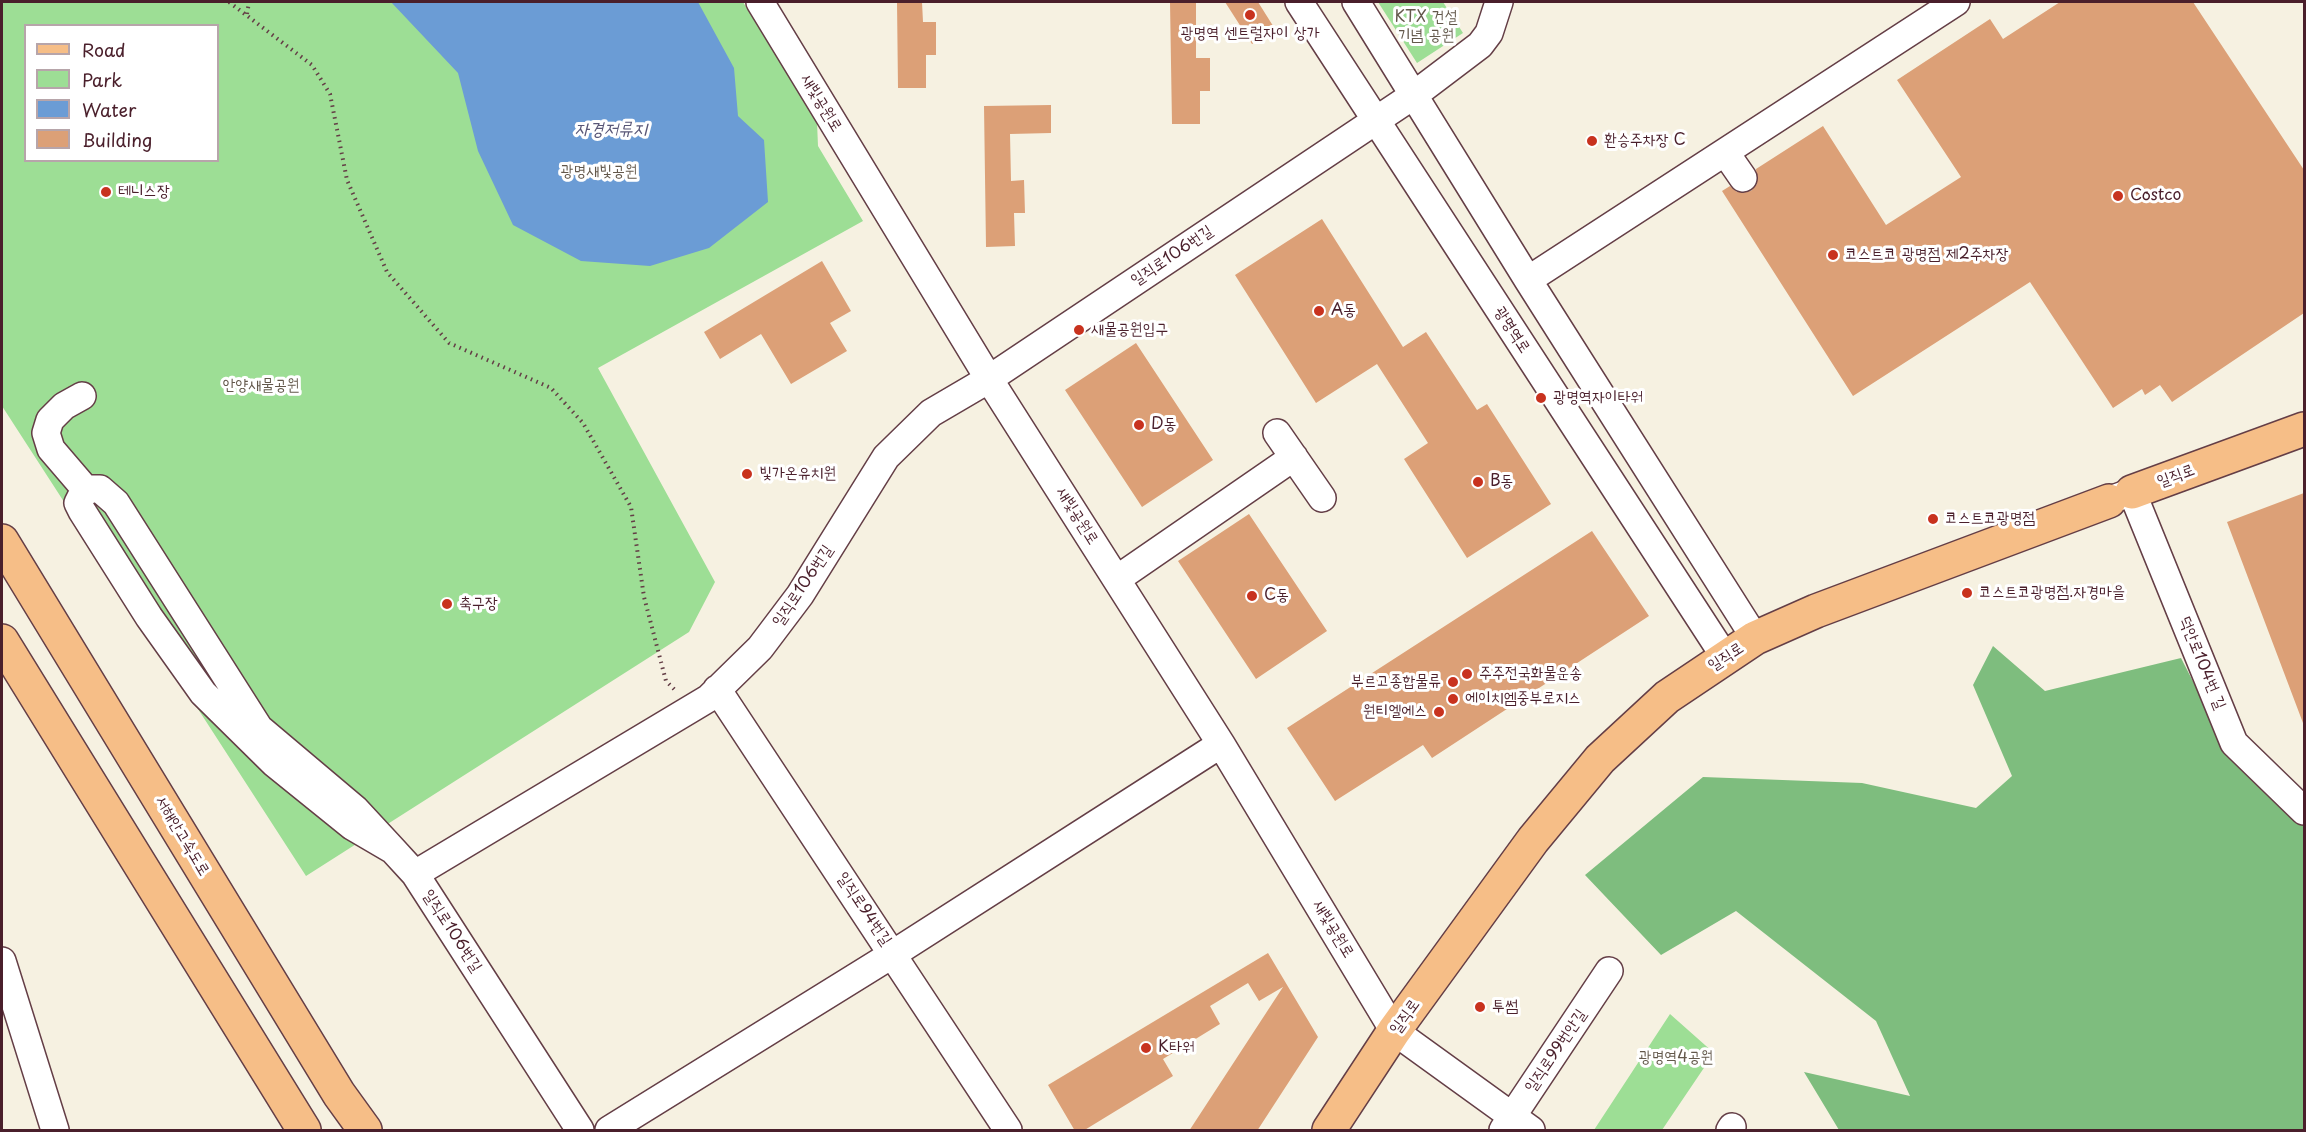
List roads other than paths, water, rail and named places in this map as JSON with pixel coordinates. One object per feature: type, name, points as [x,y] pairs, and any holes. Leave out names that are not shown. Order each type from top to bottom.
[{"type":"main road","name":"일직로","points":[[1329,1131],[1394,1031],[1533,840],[1600,759],[1667,698],[1755,638],[1816,611],[2304,429]]},
{"type":"main road","name":"서해안고속도로","points":[[2,541],[327,1073],[365,1131]]},
{"type":"main road","points":[[2,642],[303,1131]]},
{"type":"street","name":"새빛공원로","points":[[760,2],[989,379],[1221,744],[1394,1031]]},
{"type":"street","name":"광명역로","points":[[1299,2],[1725,657]]},
{"type":"street","points":[[1356,2],[1528,280],[1755,638]]},
{"type":"street","name":"일직로106번길","points":[[580,1131],[415,874],[709,698],[760,648],[800,595],[886,457],[931,413],[989,379],[1374,119],[1414,95],[1480,45],[1489,33],[1499,2]]},
{"type":"street","points":[[1528,280],[1956,2]]},
{"type":"street","points":[[1725,152],[1743,178]]},
{"type":"street","points":[[82,396],[64,406],[50,420],[46,433],[51,449],[87,491],[100,489],[116,503],[259,728],[355,809],[415,874]]},
{"type":"street","points":[[1277,433],[1323,498]]},
{"type":"street","points":[[1117,579],[1294,457]]},
{"type":"street","name":"덕안로104번 길","points":[[2121,497],[2234,743],[2304,812]]},
{"type":"street","name":"일직로94번길","points":[[717,689],[1008,1131]]},
{"type":"street","points":[[609,1131],[893,954],[1221,744]]},
{"type":"street","points":[[2,962],[55,1131]]},
{"type":"street","name":"일직로99번안길","points":[[1515,1126],[1609,971]]},
{"type":"street","points":[[1394,1031],[1515,1126]]},
{"type":"water","name":"자경저류지","points":[[391,2],[698,2],[734,68],[738,116],[764,140],[768,202],[709,248],[650,266],[581,261],[513,225],[478,151],[458,73]]},
{"type":"place","name":"광명역 센트럴자이 상가","points":[[1250,15]]},
{"type":"place","name":"환승주차장 C","points":[[1592,141]]},
{"type":"place","name":"테니스장","points":[[106,192]]},
{"type":"place","name":"Costco","points":[[2118,196]]},
{"type":"place","name":"코스트코 광명점 제2주차장","points":[[1833,255]]},
{"type":"place","name":"A동","points":[[1319,311]]},
{"type":"place","name":"새물공원입구","points":[[1079,330]]},
{"type":"place","name":"광명역자이타워","points":[[1541,398]]},
{"type":"place","name":"D동","points":[[1139,425]]},
{"type":"place","name":"빛가온유치원","points":[[747,474]]},
{"type":"place","name":"B동","points":[[1478,482]]},
{"type":"place","name":"코스트코광명점","points":[[1933,519]]},
{"type":"place","name":"코스트코광명점.자경마을","points":[[1967,593]]},
{"type":"place","name":"C동","points":[[1252,596]]},
{"type":"place","name":"축구장","points":[[447,604]]},
{"type":"place","name":"주주전국화물운송","points":[[1467,674]]},
{"type":"place","name":"부르고종합물류","points":[[1453,682]]},
{"type":"place","name":"에이치엠중부로지스","points":[[1453,699]]},
{"type":"place","name":"원티엘에스","points":[[1439,712]]},
{"type":"place","name":"투썸","points":[[1480,1007]]},
{"type":"place","name":"K타워","points":[[1146,1048]]},
{"type":"park label","name":"KTX 건설 기념 공원","points":[[1426,27]]},
{"type":"park label","name":"광명새빛공원","points":[[599,172]]},
{"type":"park label","name":"안양새물공원","points":[[261,386]]},
{"type":"park label","name":"광명역4공원","points":[[1676,1058]]}]
